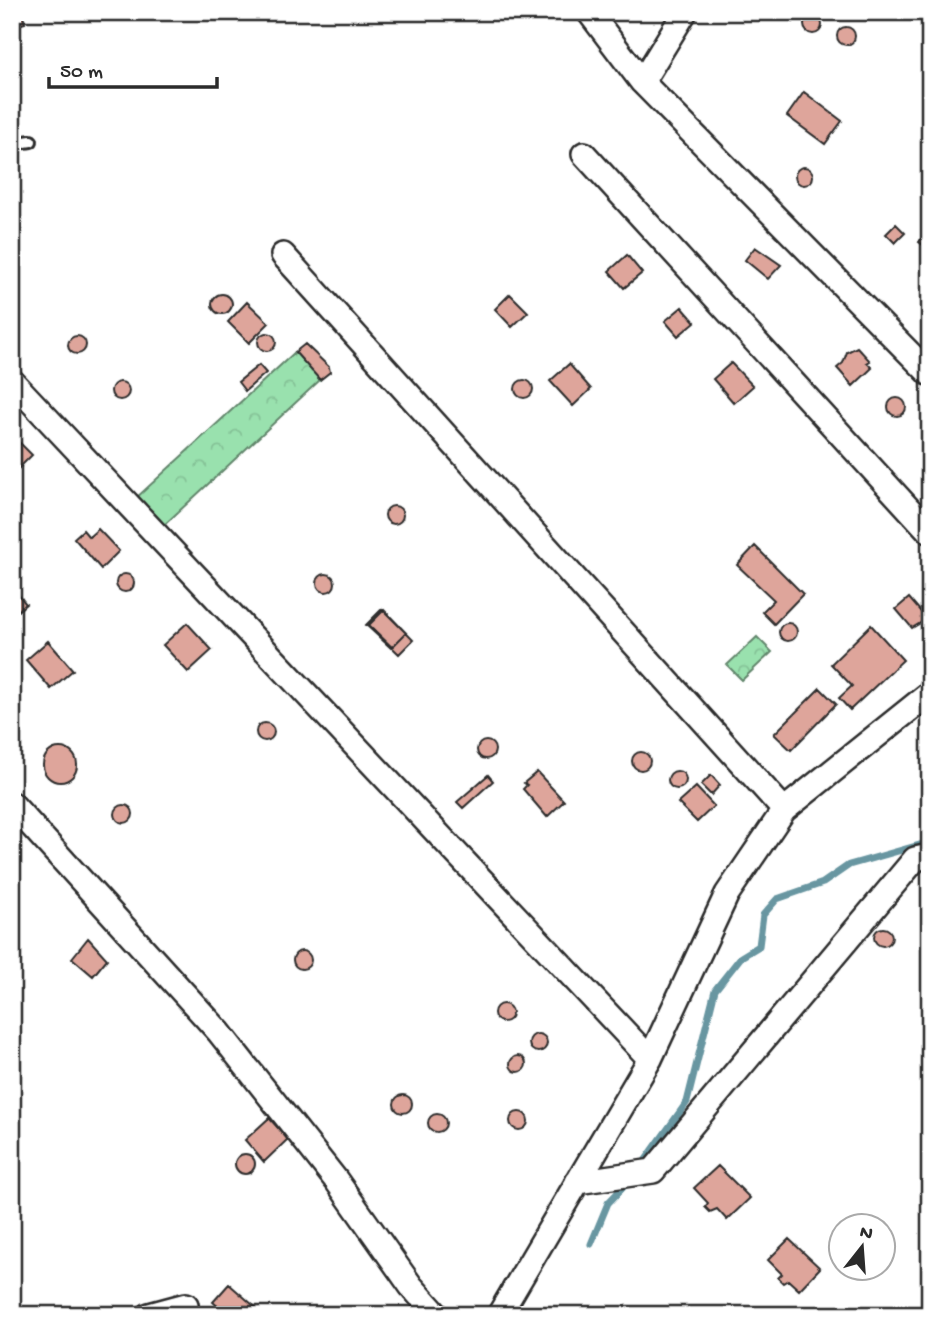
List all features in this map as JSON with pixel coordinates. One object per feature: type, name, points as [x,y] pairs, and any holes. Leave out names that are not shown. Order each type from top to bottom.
[{"type":"street","points":[[589,12],[642,82],[930,374]]},
{"type":"street","points":[[642,82],[685,12]]},
{"type":"street","points":[[584,154],[930,532]]},
{"type":"street","points":[[283,255],[784,810]]},
{"type":"street","points":[[12,381],[650,1059]]},
{"type":"street","points":[[499,1315],[650,1059],[727,894],[784,810],[930,693]]},
{"type":"street","points":[[12,804],[219,1032],[336,1180],[411,1286],[437,1315]]},
{"type":"street","points":[[578,1182],[653,1171],[915,859],[930,856]]},
{"type":"street","points":[[149,1315],[186,1305],[177,1315]]},
{"type":"lane","points":[[12,144],[31,141]]},
{"type":"green space","points":[[295,352],[320,380],[162,527],[135,499]]},
{"type":"green space","points":[[757,637],[772,652],[742,680],[727,665]]},
{"type":"building","points":[[789,12],[802,12],[793,22],[785,16]]},
{"type":"building","points":[[22,13],[25,23],[14,26],[12,16]]},
{"type":"building","points":[[809,16],[817,16],[822,25],[820,32],[809,34],[804,29],[804,21]]},
{"type":"building","points":[[842,27],[850,27],[855,36],[853,43],[842,45],[837,40],[837,32]]},
{"type":"building","points":[[804,92],[842,121],[825,144],[787,116]]},
{"type":"building","points":[[800,167],[808,167],[813,176],[811,183],[800,185],[795,180],[795,172]]},
{"type":"building","points":[[896,224],[905,233],[895,243],[886,234]]},
{"type":"building","points":[[930,228],[930,250],[919,242]]},
{"type":"building","points":[[755,247],[781,265],[768,279],[745,260]]},
{"type":"building","points":[[627,255],[642,273],[624,288],[609,271]]},
{"type":"building","points":[[222,294],[229,297],[232,304],[229,311],[222,314],[215,311],[212,304],[215,297]]},
{"type":"building","points":[[510,294],[528,312],[512,327],[495,309]]},
{"type":"building","points":[[247,302],[269,323],[249,343],[228,322]]},
{"type":"building","points":[[682,307],[695,322],[678,336],[665,321]]},
{"type":"building","points":[[263,333],[271,333],[276,342],[274,349],[263,351],[258,346],[258,338]]},
{"type":"building","points":[[77,336],[83,339],[86,345],[83,351],[77,354],[71,351],[68,345],[71,339]]},
{"type":"building","points":[[305,344],[329,367],[330,372],[320,380],[295,352]]},
{"type":"building","points":[[857,347],[870,361],[867,363],[872,368],[853,386],[837,368],[843,363],[847,352]]},
{"type":"building","points":[[731,363],[753,386],[734,403],[713,379]]},
{"type":"building","points":[[569,364],[591,389],[573,406],[550,381]]},
{"type":"building","points":[[259,365],[266,373],[245,391],[238,382]]},
{"type":"building","points":[[520,380],[528,380],[533,389],[531,396],[520,398],[515,393],[515,385]]},
{"type":"building","points":[[120,382],[126,385],[129,391],[126,397],[120,400],[114,397],[111,391],[114,385]]},
{"type":"building","points":[[893,398],[901,398],[906,407],[904,414],[893,416],[888,411],[888,403]]},
{"type":"building","points":[[12,435],[32,455],[12,475]]},
{"type":"building","points":[[390,506],[398,506],[403,515],[401,522],[390,524],[385,519],[385,511]]},
{"type":"building","points":[[98,529],[119,551],[101,569],[74,538],[83,530],[89,537]]},
{"type":"building","points":[[755,546],[803,594],[774,624],[762,612],[774,600],[737,565]]},
{"type":"building","points":[[121,574],[129,574],[134,583],[132,590],[121,592],[116,587],[116,579]]},
{"type":"building","points":[[326,574],[332,577],[335,583],[332,589],[326,592],[320,589],[317,583],[320,577]]},
{"type":"building","points":[[12,587],[26,604],[12,616]]},
{"type":"building","points":[[909,598],[927,619],[912,628],[896,609]]},
{"type":"building","points":[[382,609],[406,633],[391,648],[366,625]]},
{"type":"building","points":[[384,610],[413,640],[399,654],[369,625]]},
{"type":"building","points":[[187,623],[212,650],[188,672],[163,645]]},
{"type":"building","points":[[784,623],[792,623],[797,632],[795,639],[784,641],[779,636],[779,628]]},
{"type":"building","points":[[871,625],[903,660],[850,710],[839,698],[852,686],[831,664]]},
{"type":"building","points":[[48,641],[73,670],[51,689],[26,660]]},
{"type":"building","points":[[820,688],[836,704],[791,750],[774,734]]},
{"type":"building","points":[[265,723],[271,726],[274,732],[271,738],[265,741],[259,738],[256,732],[259,726]]},
{"type":"building","points":[[482,741],[490,741],[495,750],[493,757],[482,759],[477,754],[477,746]]},
{"type":"building","points":[[60,748],[72,753],[77,765],[72,777],[60,782],[48,777],[43,765],[48,753]]},
{"type":"building","points":[[637,752],[645,752],[650,761],[648,768],[637,770],[632,765],[632,757]]},
{"type":"building","points":[[677,771],[683,774],[686,780],[683,786],[677,789],[671,786],[668,780],[671,774]]},
{"type":"building","points":[[537,772],[564,801],[547,817],[523,789],[527,785],[524,783]]},
{"type":"building","points":[[488,775],[493,781],[463,808],[457,802]]},
{"type":"building","points":[[711,775],[720,785],[711,795],[701,785]]},
{"type":"building","points":[[696,787],[714,806],[697,822],[678,803]]},
{"type":"building","points":[[124,805],[130,808],[133,814],[130,820],[124,823],[118,820],[115,814],[118,808]]},
{"type":"building","points":[[879,928],[887,928],[892,937],[890,944],[879,946],[874,941],[874,933]]},
{"type":"building","points":[[88,938],[107,959],[93,976],[72,958]]},
{"type":"building","points":[[298,951],[306,951],[311,960],[309,967],[298,969],[293,964],[293,956]]},
{"type":"building","points":[[499,1004],[507,1004],[512,1013],[510,1020],[499,1022],[494,1017],[494,1009]]},
{"type":"building","points":[[534,1034],[542,1034],[547,1043],[545,1050],[534,1052],[529,1047],[529,1039]]},
{"type":"building","points":[[518,1056],[526,1064],[518,1072],[510,1064]]},
{"type":"building","points":[[399,1095],[407,1095],[412,1104],[410,1111],[399,1113],[394,1108],[394,1100]]},
{"type":"building","points":[[519,1112],[525,1115],[528,1121],[525,1127],[519,1130],[513,1127],[510,1121],[513,1115]]},
{"type":"building","points":[[433,1114],[441,1114],[446,1123],[444,1130],[433,1132],[428,1127],[428,1119]]},
{"type":"building","points":[[269,1118],[288,1139],[264,1162],[245,1140]]},
{"type":"building","points":[[245,1154],[252,1157],[255,1164],[252,1171],[245,1174],[238,1171],[235,1164],[238,1157]]},
{"type":"building","points":[[718,1166],[750,1198],[727,1220],[717,1209],[710,1212],[705,1207],[708,1203],[694,1188]]},
{"type":"building","points":[[789,1239],[820,1268],[799,1290],[788,1280],[783,1283],[778,1278],[782,1274],[768,1260]]},
{"type":"building","points":[[229,1284],[261,1312],[258,1315],[239,1315],[230,1307],[225,1313],[213,1302]]},
{"type":"building","points":[[869,1306],[882,1315],[851,1315],[857,1309]]},
{"type":"waterway","points":[[640,1168],[687,1102],[715,990],[741,957],[759,946],[763,915],[777,899],[823,883],[849,865],[930,842]]},
{"type":"waterway","points":[[591,1244],[608,1203],[630,1180]]}]
